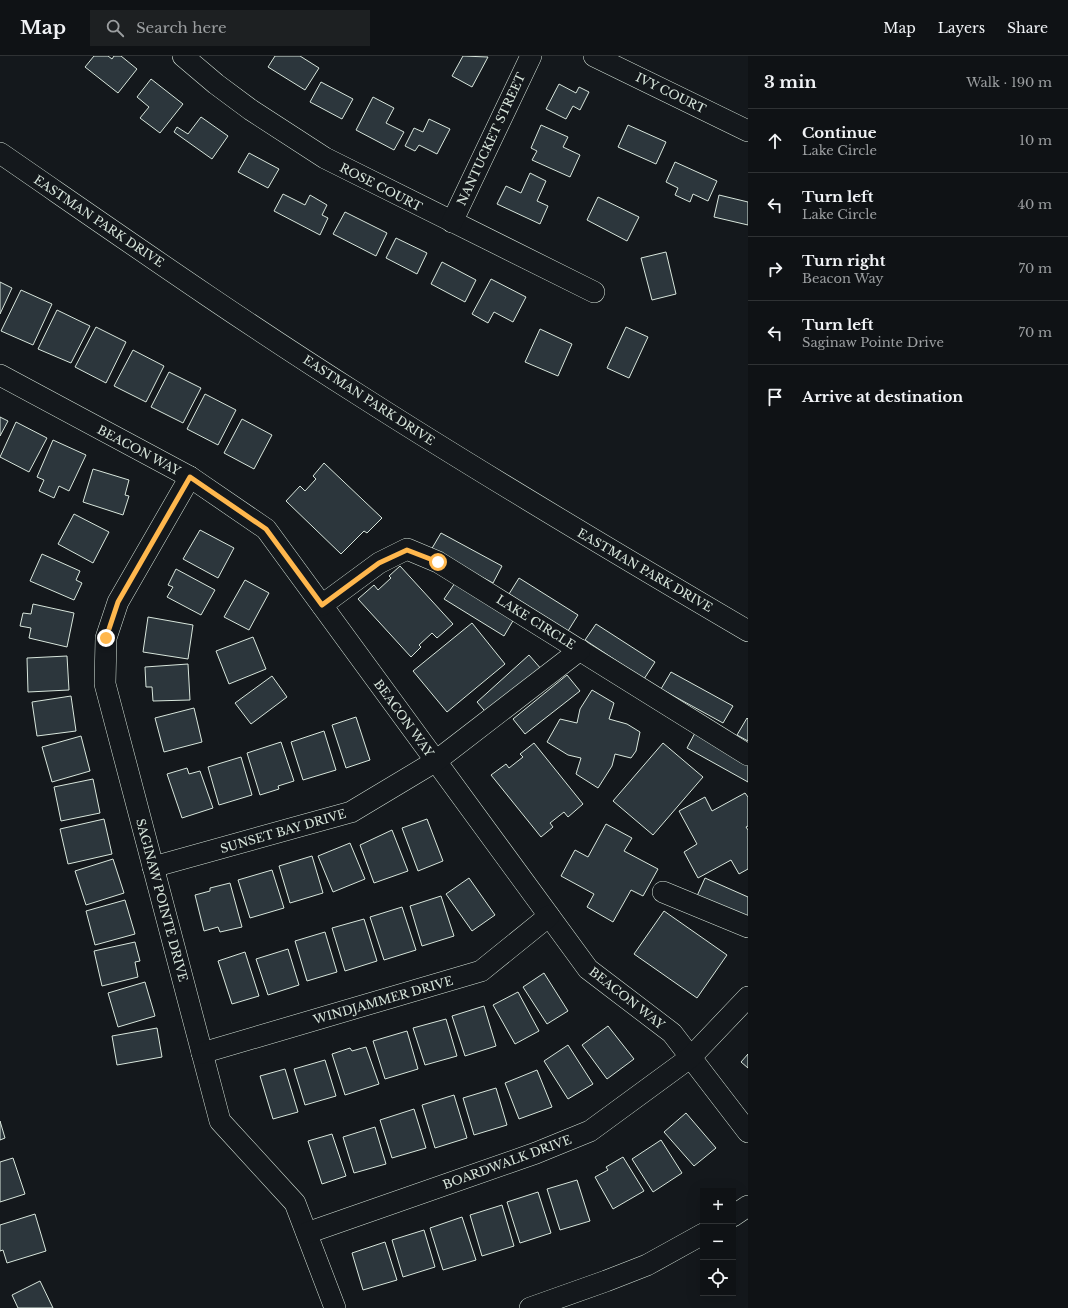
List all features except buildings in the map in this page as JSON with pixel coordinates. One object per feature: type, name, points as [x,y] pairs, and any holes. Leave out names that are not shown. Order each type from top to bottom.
[{"type":"street","name":"ROSE COURT","points":[[183,56],[216,84],[251,110],[325,158],[594,292]]},
{"type":"street","name":"NANTUCKET STREET","points":[[452,222],[531,56]]},
{"type":"street","name":"IVY COURT","points":[[594,56],[748,131]]},
{"type":"street","name":"EASTMAN PARK DRIVE","points":[[0,153],[137,248],[357,394],[595,542],[748,631]]},
{"type":"street","name":"BEACON WAY","points":[[0,375],[190,477],[266,529],[588,968],[672,1033],[748,1132]]},
{"type":"street","name":"SAGINAW POINTE DRIVE","points":[[190,477],[118,602],[106,638],[105,684],[220,1121],[296,1203],[335,1308]]},
{"type":"street","name":"LAKE CIRCLE","points":[[322,605],[379,563],[407,550],[438,562],[748,755]]},
{"type":"street","name":"SUNSET BAY DRIVE","points":[[153,867],[351,812],[436,761],[580,650]]},
{"type":"street","points":[[663,892],[748,927]]},
{"type":"street","name":"WINDJAMMER DRIVE","points":[[202,1053],[481,971],[549,916]]},
{"type":"street","points":[[691,1057],[748,997]]},
{"type":"street","name":"BOARDWALK DRIVE","points":[[307,1233],[536,1153],[590,1131],[691,1057]]},
{"type":"street","points":[[736,1214],[748,1206]]},
{"type":"street","points":[[530,1308],[606,1282],[647,1265],[700,1236]]},
{"type":"route","points":[[106,638],[118,602],[190,477],[266,529],[322,605],[379,563],[407,550],[438,562]]}]
